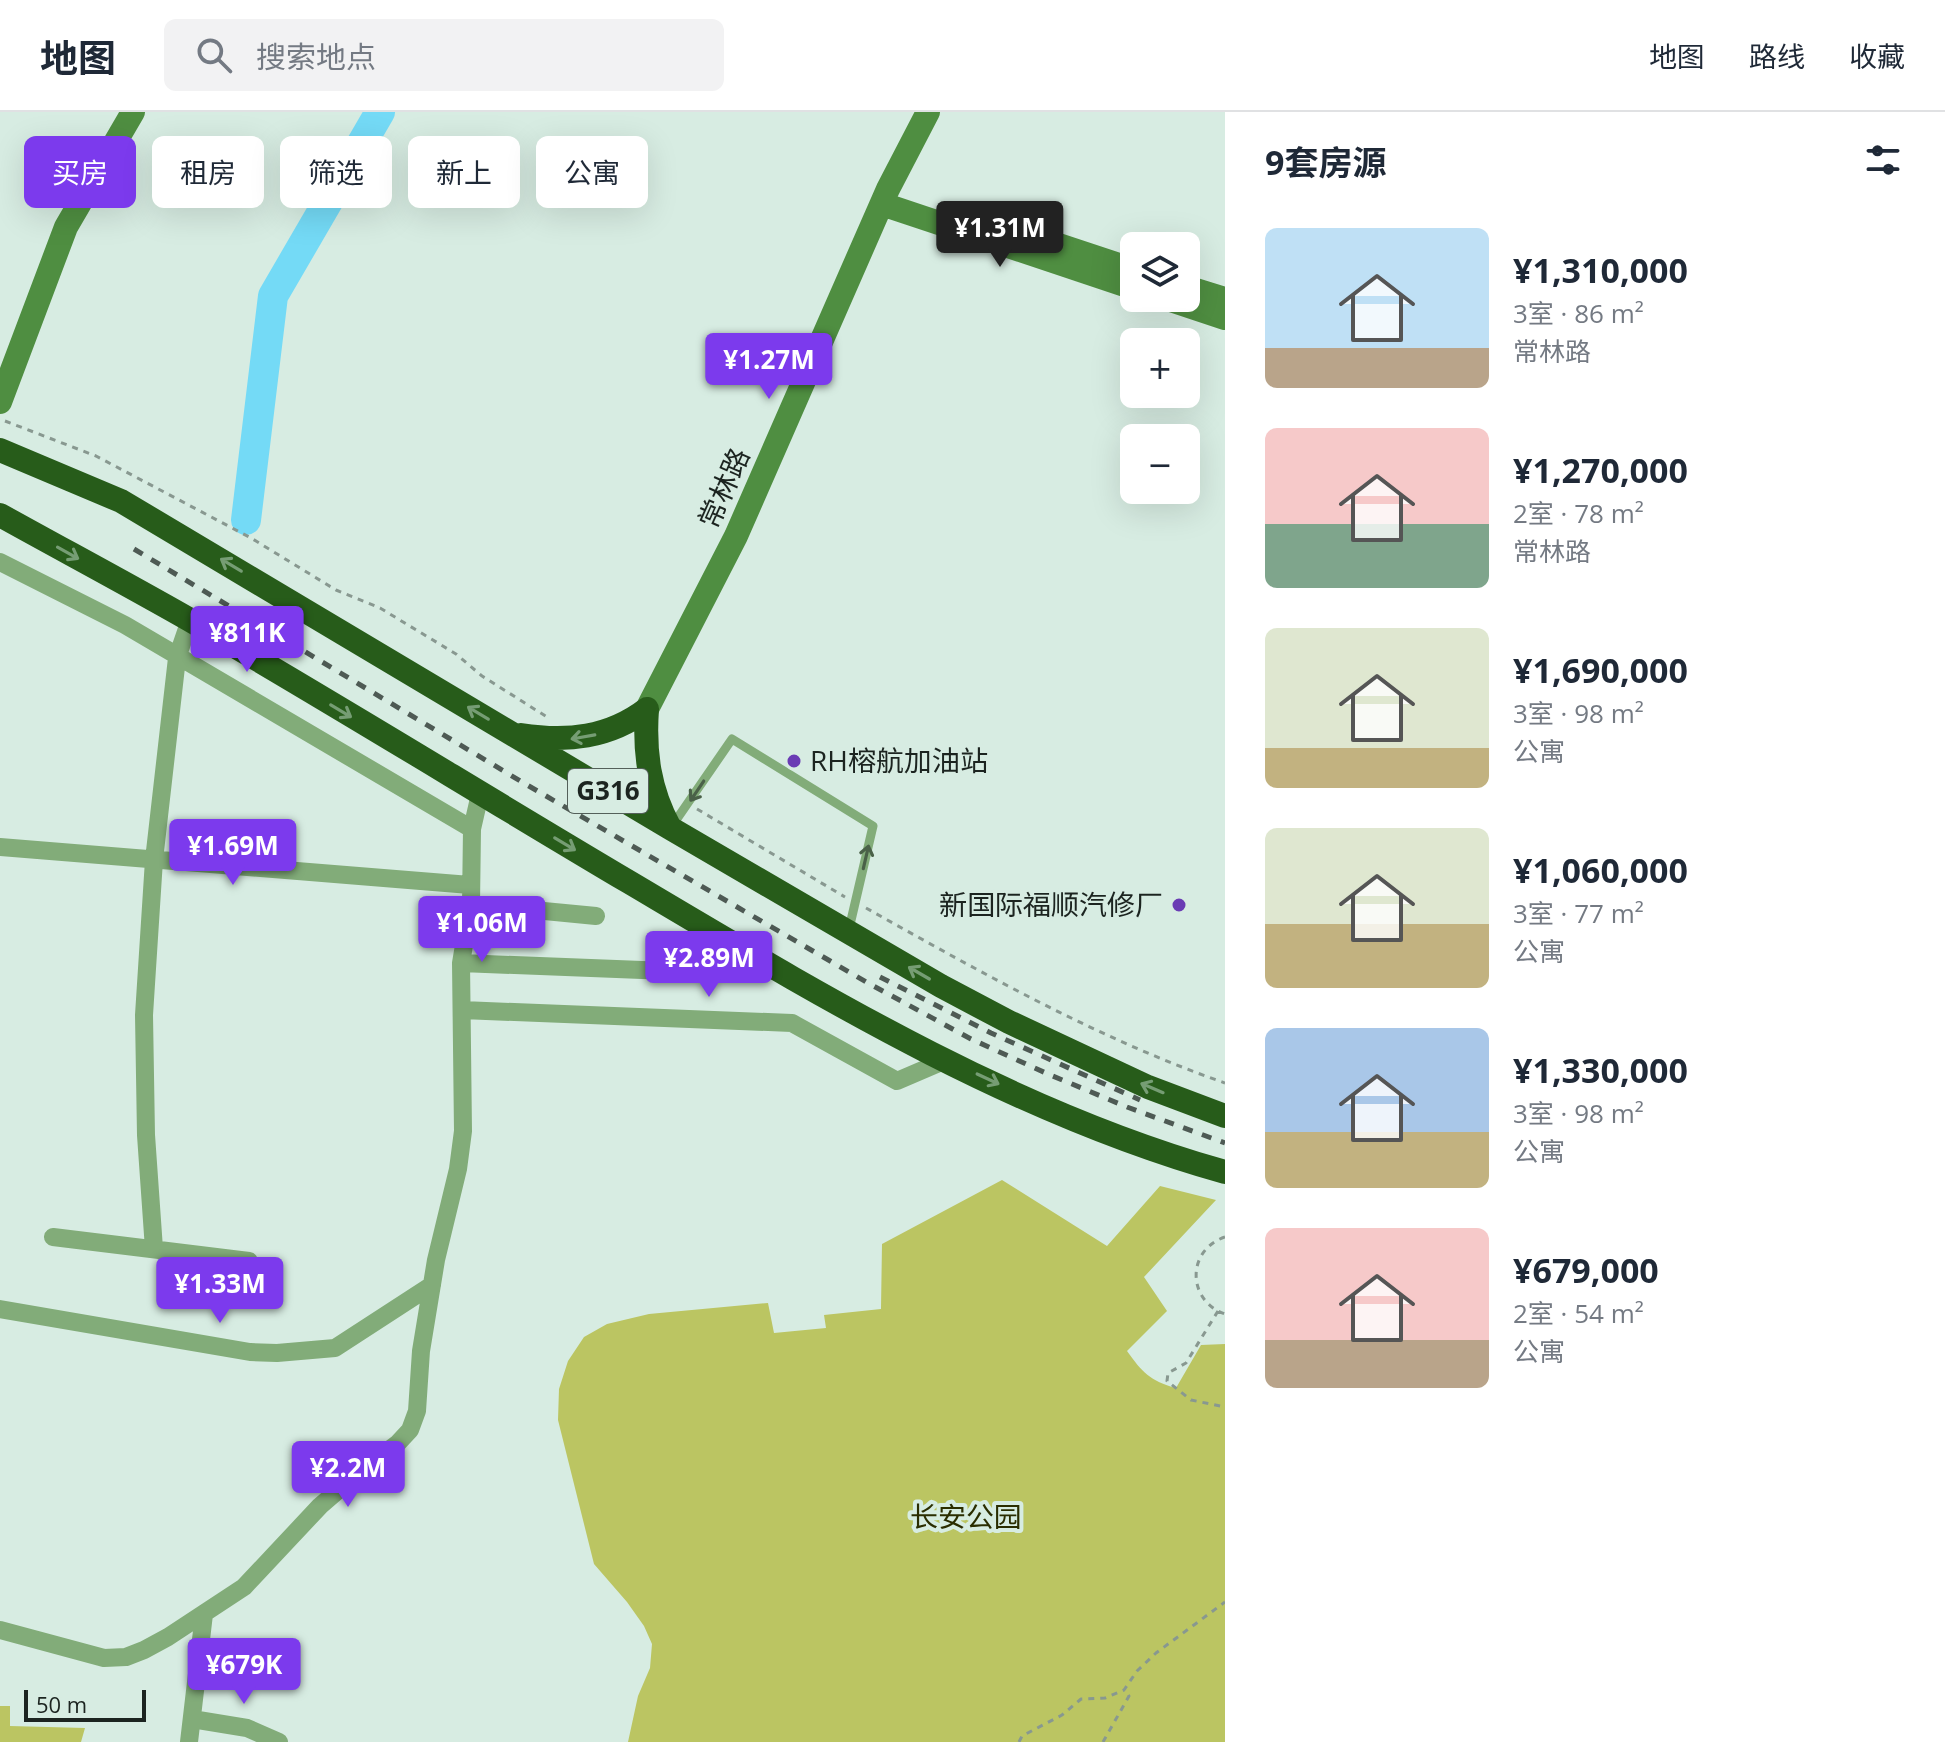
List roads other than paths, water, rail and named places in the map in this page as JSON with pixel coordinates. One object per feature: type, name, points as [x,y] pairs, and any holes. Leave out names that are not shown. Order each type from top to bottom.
[{"type":"highway","name":"G316","points":[[0,450],[121,501],[848,933],[1009,1022],[1148,1087],[1225,1116]]},
{"type":"highway","name":"G316","points":[[0,515],[190,620],[814,992],[946,1060],[1127,1141],[1225,1172]]},
{"type":"highway","points":[[513,734],[581,738],[611,730],[647,709]]},
{"type":"highway","points":[[647,709],[647,764],[658,807],[670,828]]},
{"type":"street","points":[[0,402],[66,227],[133,112]]},
{"type":"street","name":"常林路","points":[[647,709],[736,536],[885,197],[928,112]]},
{"type":"street","points":[[885,197],[1120,266]]},
{"type":"street","points":[[885,197],[1120,283]]},
{"type":"street","points":[[1200,291],[1225,299]]},
{"type":"street","points":[[1200,310],[1225,318]]},
{"type":"street","points":[[0,562],[125,625],[472,829]]},
{"type":"street","points":[[154,1249],[146,1135],[144,1015],[154,860],[177,658],[190,620]]},
{"type":"street","points":[[0,1630],[104,1658],[126,1657],[168,1637],[244,1587],[320,1506],[410,1430],[417,1411],[421,1351],[432,1285],[458,1169],[463,1131],[461,963],[471,894],[472,829],[480,794]]},
{"type":"street","points":[[0,847],[471,894],[596,916]]},
{"type":"street","points":[[461,963],[693,972]]},
{"type":"street","points":[[462,1010],[792,1023],[897,1081],[946,1060]]},
{"type":"street","points":[[53,1237],[249,1261]]},
{"type":"street","points":[[0,1309],[250,1352],[321,1351],[335,1348],[432,1285]]},
{"type":"street","points":[[189,1742],[204,1614]]},
{"type":"street","points":[[192,1719],[247,1728],[279,1742]]},
{"type":"lane","points":[[670,828],[732,739],[873,826],[848,933]]},
{"type":"waterway","points":[[246,520],[273,296],[380,112]]},
{"type":"railway","points":[[134,549],[522,782],[868,983],[971,1039],[1048,1074],[1225,1143]]},
{"type":"railway","points":[[880,977],[991,1033],[1140,1100]]},
{"type":"place","name":"RH榕航加油站","points":[[794,761]]},
{"type":"place","name":"新国际福顺汽修厂","points":[[1179,905]]},
{"type":"park label","name":"长安公园","points":[[966,1517]]}]
